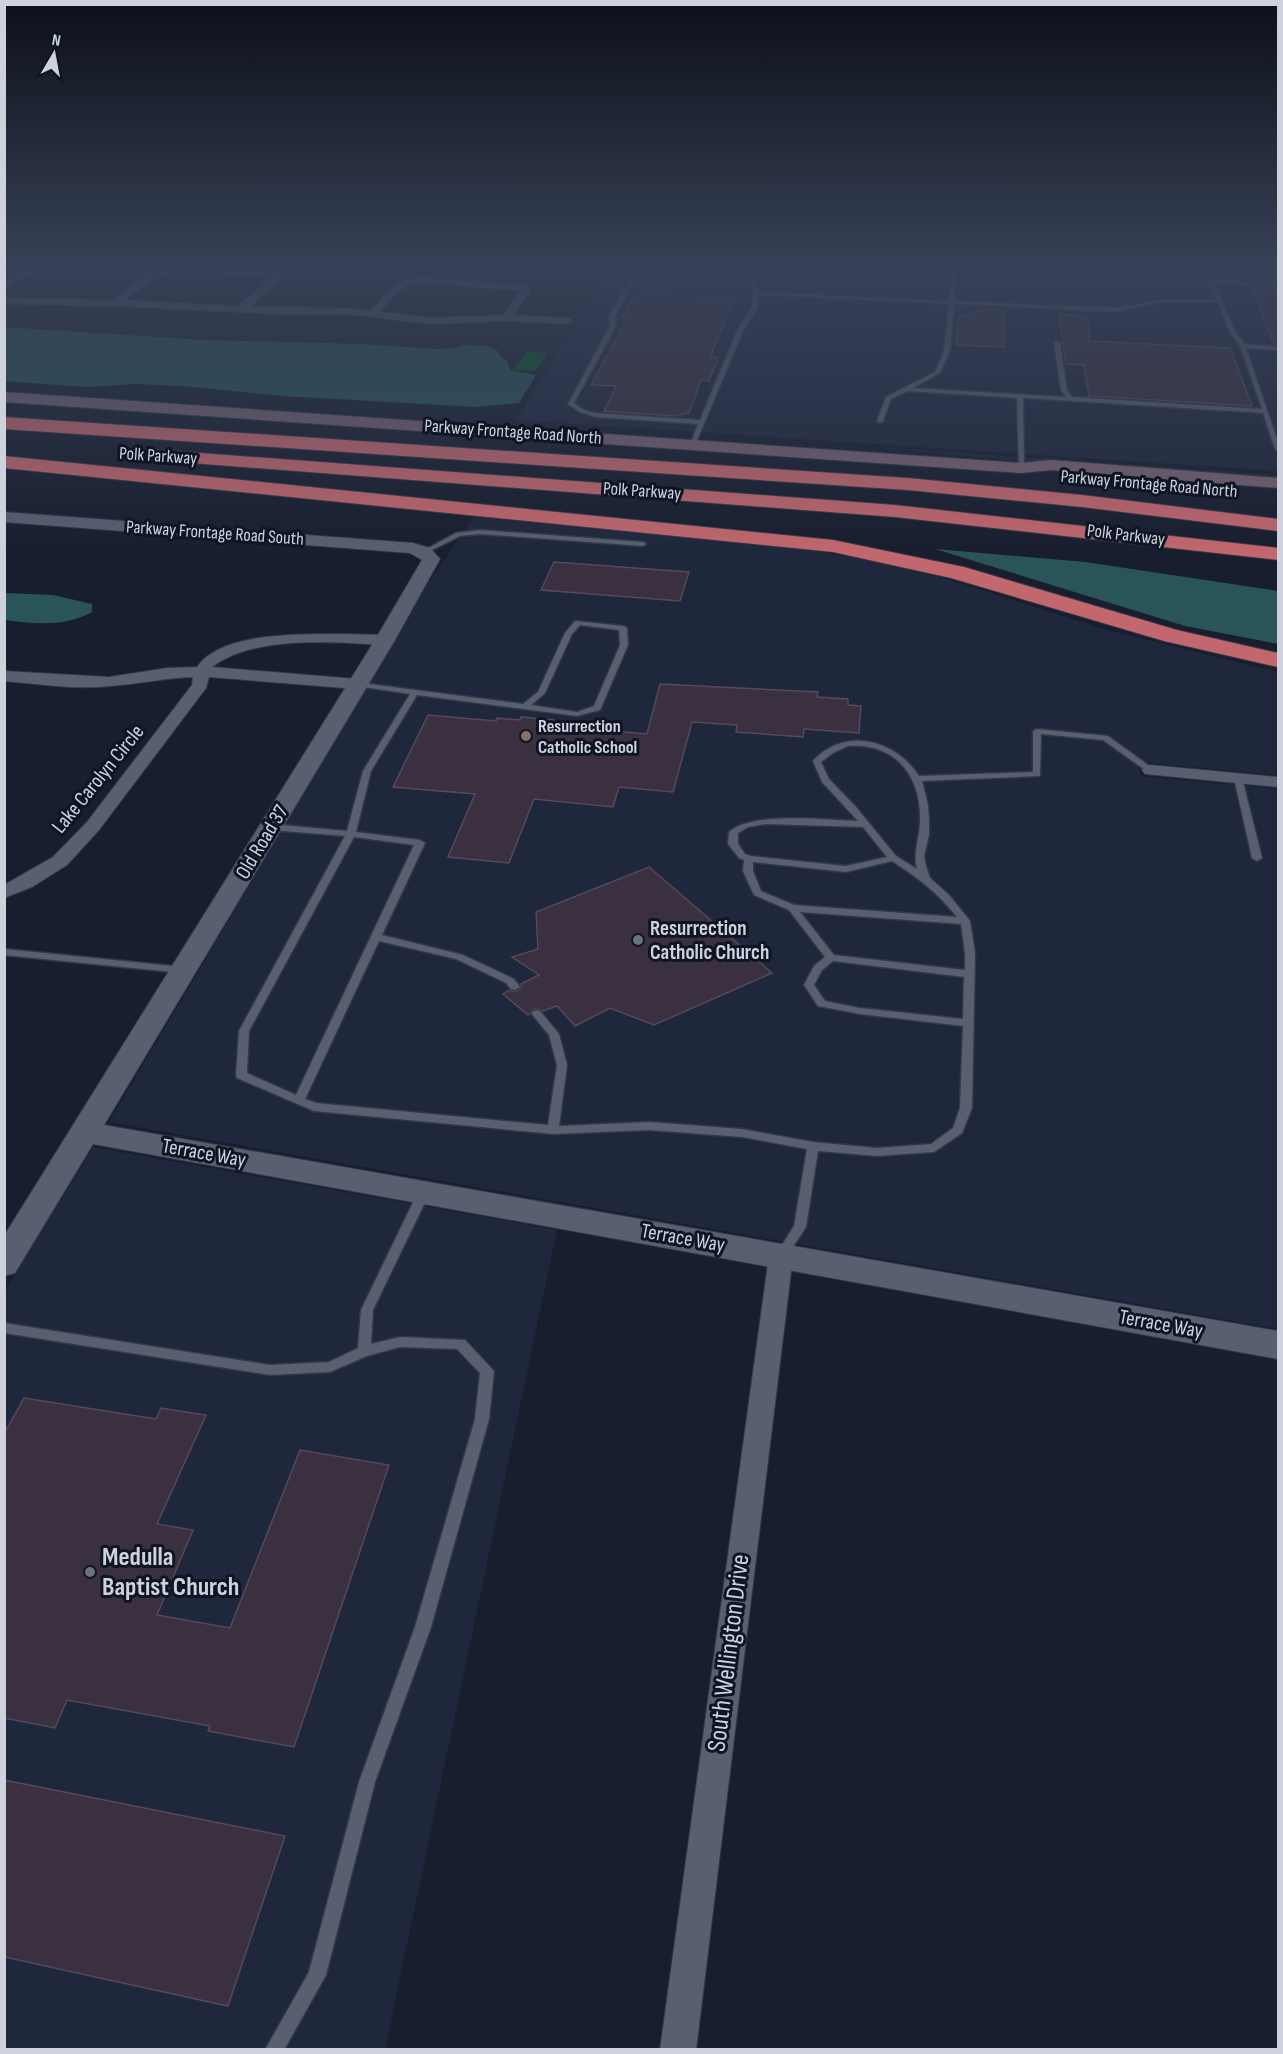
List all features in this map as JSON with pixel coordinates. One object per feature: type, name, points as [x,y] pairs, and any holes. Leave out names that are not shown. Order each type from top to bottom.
[{"type":"highway","name":"Polk Parkway","points":[[4,423],[908,484],[1082,501],[1278,525]]},
{"type":"highway","points":[[4,445],[76,450]]},
{"type":"highway","name":"Polk Parkway","points":[[124,453],[895,511],[1278,554]]},
{"type":"highway","points":[[4,462],[833,546],[956,572],[1172,636],[1278,660]]},
{"type":"main road","name":"Parkway Frontage Road North","points":[[4,397],[1021,468],[1051,465],[1278,483]]},
{"type":"main road","name":"Parkway Frontage Road North","points":[[1021,468],[1049,475],[1278,496]]},
{"type":"street","name":"Parkway Frontage Road South","points":[[4,517],[401,547],[424,552]]},
{"type":"street","name":"Old Road 37","points":[[4,1264],[87,1132],[429,566],[431,560],[424,552]]},
{"type":"street","name":"Lake Carolyn Circle","points":[[4,892],[25,883],[60,861],[93,826],[200,686],[202,672],[216,655],[249,646],[296,639],[336,637],[385,640]]},
{"type":"street","points":[[4,676],[109,682],[167,673],[202,672],[357,684]]},
{"type":"street","points":[[1151,770],[1278,782]]},
{"type":"street","name":"Terrace Way","points":[[87,1132],[1278,1345]]},
{"type":"street","name":"South Wellington Drive","points":[[678,2049],[781,1256]]},
{"type":"lane","points":[[594,361],[571,404],[582,411],[595,415],[701,422]]},
{"type":"lane","points":[[692,445],[727,361]]},
{"type":"lane","points":[[880,421],[888,398],[937,373],[943,361]]},
{"type":"lane","points":[[1060,361],[1064,390],[1070,399]]},
{"type":"lane","points":[[1248,361],[1278,449]]},
{"type":"lane","points":[[907,389],[1265,411]]},
{"type":"lane","points":[[1020,396],[1021,468]]},
{"type":"lane","points":[[424,552],[458,534],[480,532],[643,544]]},
{"type":"lane","points":[[357,684],[414,693],[577,714],[597,708],[624,645],[623,628],[578,623],[569,633],[541,693],[524,707]]},
{"type":"lane","points":[[414,693],[367,771],[351,834],[244,1031],[241,1076],[314,1107],[553,1130],[649,1126],[742,1133],[813,1146],[877,1152],[934,1148],[958,1130],[966,1108],[970,953],[965,921],[946,897],[926,879],[893,858],[853,809],[825,780],[817,761],[830,748],[850,743],[874,746],[897,756],[910,767],[918,779],[924,832],[919,860],[926,879]]},
{"type":"lane","points":[[918,779],[1037,774],[1037,731],[1105,738],[1151,770]]},
{"type":"lane","points":[[1238,778],[1257,858]]},
{"type":"lane","points":[[863,824],[766,821],[745,825],[734,832],[733,844],[742,856],[749,859],[846,869],[893,858]]},
{"type":"lane","points":[[271,827],[420,843],[299,1100]]},
{"type":"lane","points":[[749,859],[748,871],[757,893],[792,908],[965,921]]},
{"type":"lane","points":[[792,908],[831,958]]},
{"type":"lane","points":[[377,937],[459,957],[510,981],[515,987]]},
{"type":"lane","points":[[4,952],[184,971]]},
{"type":"lane","points":[[968,1023],[860,1011],[822,1004],[809,985],[818,968],[831,958],[969,974]]},
{"type":"lane","points":[[536,1013],[554,1034],[562,1065],[553,1130]]},
{"type":"lane","points":[[781,1256],[800,1227],[813,1146]]},
{"type":"lane","points":[[364,1351],[367,1310],[424,1192]]},
{"type":"lane","points":[[4,1328],[270,1370],[330,1367],[364,1351],[400,1342],[460,1344],[487,1371],[482,1419],[423,1627],[367,1782],[317,1975],[274,2049]]},
{"type":"shaded area","points":[[5,361],[507,361],[510,370],[536,375],[519,403],[476,407],[283,396],[183,386],[135,384],[88,387],[5,381]]},
{"type":"shaded area","points":[[552,361],[1278,361],[1278,471],[516,420]]},
{"type":"shaded area","points":[[861,446],[1278,475],[1278,478],[1010,460]]},
{"type":"shaded area","points":[[474,517],[777,545],[859,558],[947,579],[1107,630],[1278,672],[1278,775],[1138,762],[1140,776],[1278,789],[1278,1329],[109,1122],[427,585]]},
{"type":"shaded area","points":[[935,549],[1085,562],[1278,591],[1278,644],[1185,626]]},
{"type":"shaded area","points":[[5,593],[53,595],[92,604],[92,612],[61,622],[38,623],[5,620]]},
{"type":"shaded area","points":[[93,1147],[557,1230],[385,2049],[5,2049],[4,1292]]},
{"type":"green space","points":[[520,361],[543,361],[536,371],[513,370]]},
{"type":"building","points":[[604,361],[717,361],[709,381],[701,380],[689,413],[674,416],[604,411],[616,386],[591,385]]},
{"type":"building","points":[[1066,361],[1235,361],[1252,406],[1089,396],[1084,365],[1066,364]]},
{"type":"building","points":[[554,562],[689,572],[680,601],[541,590]]},
{"type":"building","points":[[660,684],[818,692],[817,697],[848,699],[848,705],[861,706],[859,733],[804,729],[803,737],[736,732],[737,725],[692,722],[673,792],[619,787],[613,807],[534,799],[509,863],[448,857],[475,794],[393,787],[428,715],[496,721],[497,718],[520,720],[521,717],[554,720],[552,724],[578,726],[578,728],[647,734]]},
{"type":"building","name":"Resurrection Catholic Church","points":[[649,867],[772,973],[654,1025],[610,1008],[575,1026],[557,1006],[543,1011],[535,1008],[528,1015],[503,994],[509,990],[516,992],[522,987],[521,984],[539,975],[512,957],[538,949],[536,912]]},
{"type":"building","name":"Medulla Baptist Church","points":[[24,1398],[156,1419],[161,1408],[206,1415],[157,1524],[193,1530],[157,1615],[230,1628],[300,1450],[389,1465],[294,1747],[208,1731],[210,1726],[67,1700],[55,1728],[4,1718],[4,1434]]},
{"type":"building","points":[[4,1780],[285,1836],[228,2006],[4,1957]]},
{"type":"place","name":"Resurrection Catholic School","points":[[526,736]]},
{"type":"place","name":"Resurrection Catholic Church","points":[[638,940]]},
{"type":"place","name":"Medulla Baptist Church","points":[[90,1572]]}]
